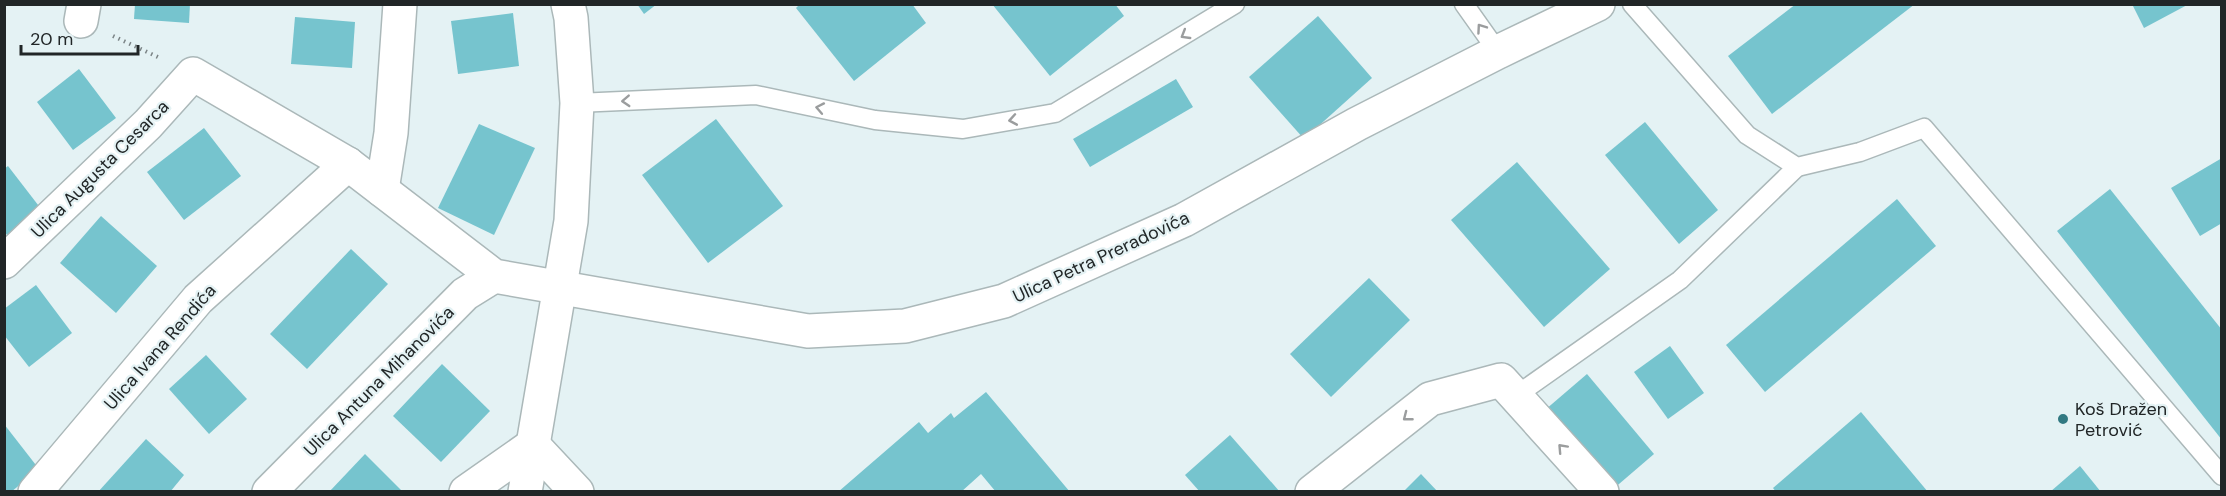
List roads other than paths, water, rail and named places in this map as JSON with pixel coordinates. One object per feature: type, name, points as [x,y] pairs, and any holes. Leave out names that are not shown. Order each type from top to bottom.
[{"type":"street","points":[[382,190],[391,133],[400,4]]},
{"type":"street","points":[[525,492],[571,221],[577,103],[571,18],[567,4]]},
{"type":"street","name":"Ulica Petra Preradovića","points":[[494,276],[808,331],[905,326],[1004,301],[1184,220],[1357,124],[1598,4]]},
{"type":"street","name":"Ulica Augusta Cesarca","points":[[4,262],[148,124],[193,74],[348,164]]},
{"type":"street","points":[[348,164],[494,276]]},
{"type":"street","name":"Ulica Ivana Rendića","points":[[35,492],[198,299],[348,164]]},
{"type":"street","name":"Ulica Antuna Mihanovića","points":[[269,492],[465,294],[494,276]]},
{"type":"street","points":[[1312,492],[1430,399],[1501,380],[1602,492]]},
{"type":"street","points":[[466,492],[534,445]]},
{"type":"street","points":[[534,445],[577,492]]},
{"type":"lane","points":[[577,103],[756,95],[875,120],[963,129],[1055,113],[1235,4]]},
{"type":"lane","points":[[1464,4],[1498,52]]},
{"type":"lane","points":[[1632,4],[1747,135],[1797,167]]},
{"type":"lane","points":[[1514,397],[1680,280],[1797,167],[1860,152],[1924,128],[2222,476]]},
{"type":"place","name":"Koš Dražen Petrović","points":[[2063,419]]}]
